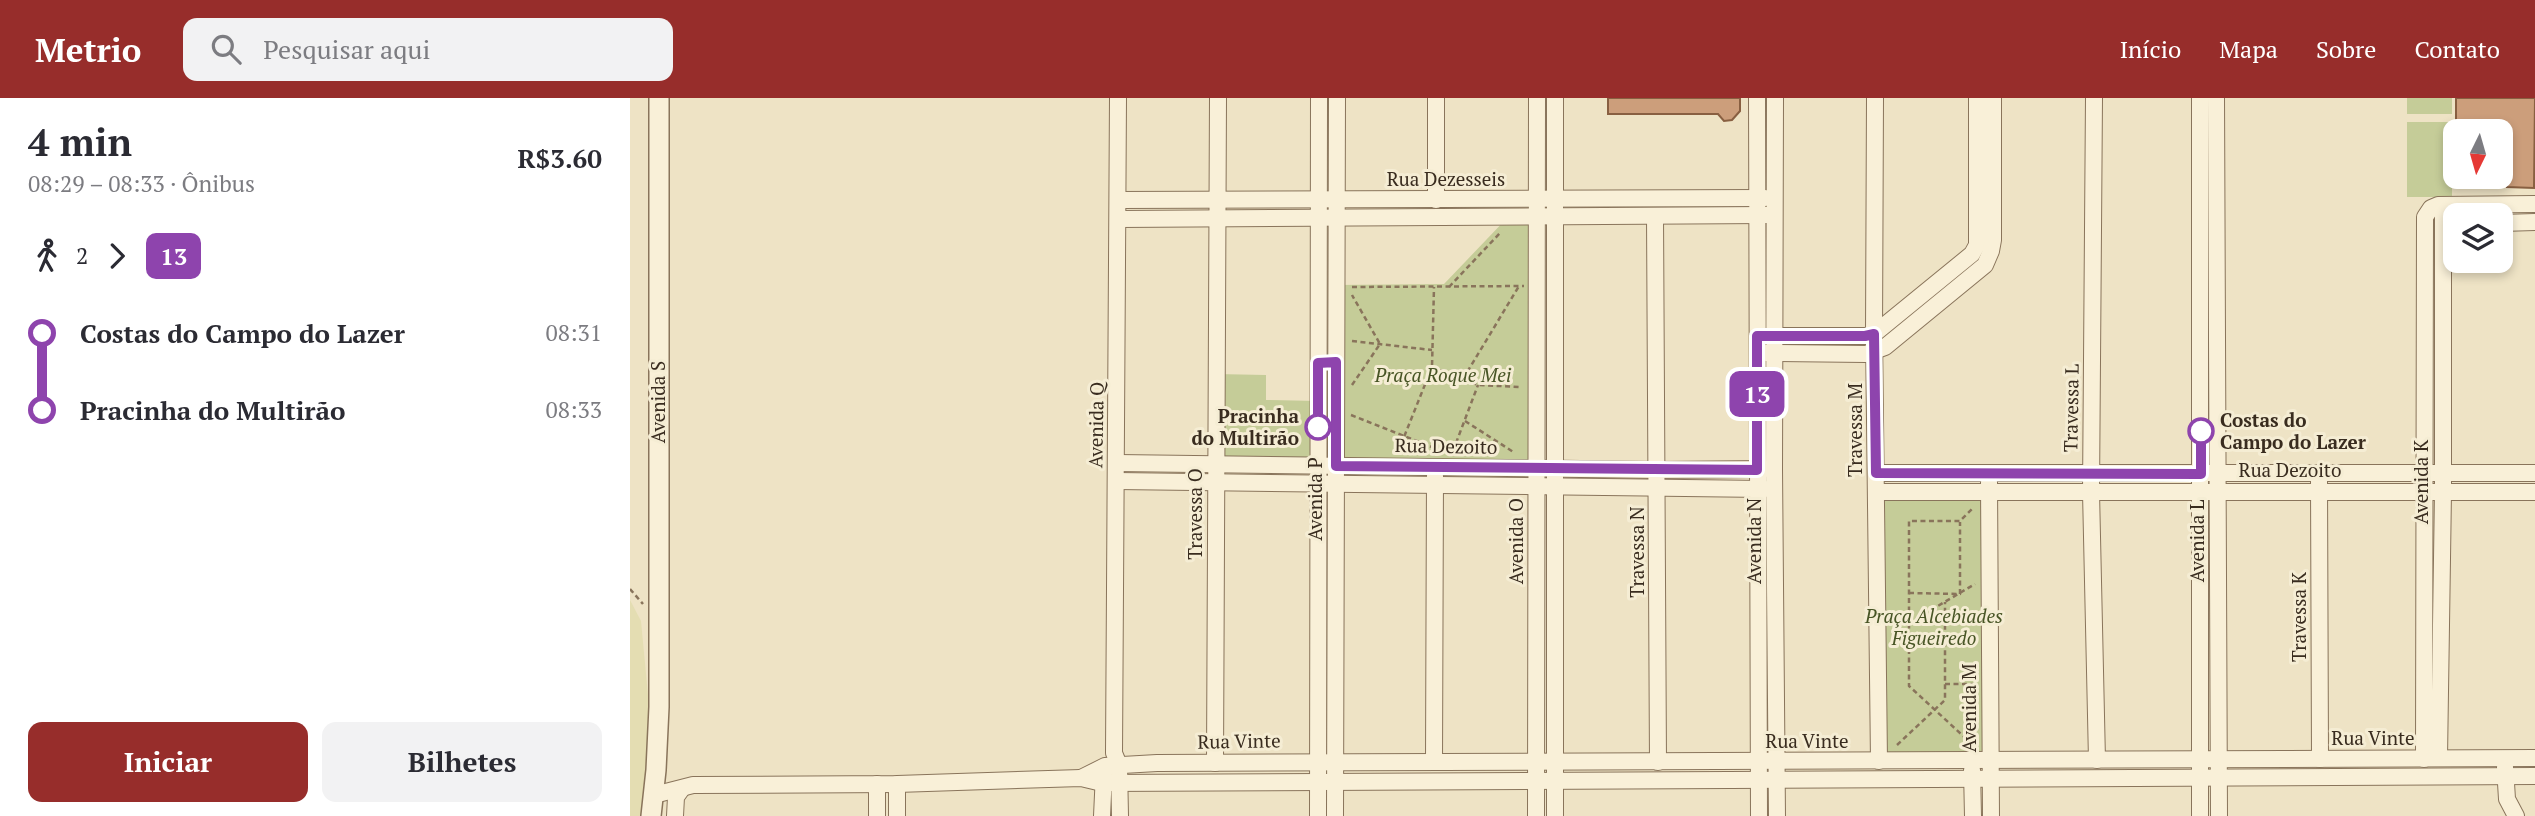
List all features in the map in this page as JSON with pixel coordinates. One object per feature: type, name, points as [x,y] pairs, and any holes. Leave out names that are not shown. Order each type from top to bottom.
[{"type":"street","name":"Avenida S","points":[[651,816],[659,707],[659,98]]},
{"type":"street","name":"Avenida Q","points":[[1118,98],[1113,761],[1120,782],[1120,816]]},
{"type":"street","name":"Travessa O","points":[[1215,763],[1218,98]]},
{"type":"street","name":"Avenida P","points":[[1318,816],[1326,781],[1317,484],[1320,98]]},
{"type":"street","name":"Avenida P","points":[[1326,762],[1335,573],[1337,98]]},
{"type":"street","points":[[1436,98],[1436,200]]},
{"type":"street","name":"Avenida O","points":[[1536,816],[1537,98]]},
{"type":"street","name":"Avenida O","points":[[1555,98],[1555,816]]},
{"type":"street","name":"Avenida N","points":[[1757,98],[1759,816]]},
{"type":"street","name":"Avenida N","points":[[1775,98],[1777,816]]},
{"type":"street","name":"Travessa M","points":[[1875,98],[1874,334],[1880,761]]},
{"type":"street","points":[[1757,353],[1875,352],[1885,347],[1984,265],[1977,98]]},
{"type":"street","points":[[1984,248],[1993,98]]},
{"type":"street","name":"Travessa L","points":[[2094,98],[2091,492],[2097,760]]},
{"type":"street","name":"Avenida L","points":[[2200,98],[2208,164],[2209,474],[2220,816]]},
{"type":"street","name":"Avenida L","points":[[2208,164],[2216,98]]},
{"type":"street","name":"Rua Dezesseis","points":[[1118,200],[1774,198]]},
{"type":"street","points":[[2513,204],[2535,204]]},
{"type":"street","points":[[2443,205],[2431,208],[2426,218],[2443,222]]},
{"type":"street","name":"Rua Dezesseis","points":[[1119,219],[1775,215]]},
{"type":"street","name":"Travessa N","points":[[1655,216],[1658,762]]},
{"type":"street","name":"Avenida K","points":[[2426,218],[2424,473],[2432,759]]},
{"type":"street","points":[[2513,223],[2535,222]]},
{"type":"street","points":[[1757,336],[1874,334],[1972,254],[1984,248]]},
{"type":"street","name":"Avenida K","points":[[2432,759],[2443,492],[2448,273]]},
{"type":"street","points":[[1318,363],[1336,362]]},
{"type":"street","name":"Rua Dezoito","points":[[1117,463],[1774,469]]},
{"type":"street","points":[[1434,761],[1435,467]]},
{"type":"street","name":"Rua Dezoito","points":[[1876,473],[2209,474],[2425,492],[2535,492]]},
{"type":"street","name":"Avenida M","points":[[1989,473],[1991,816]]},
{"type":"street","name":"Rua Dezoito","points":[[1876,492],[2210,491],[2424,473],[2535,473]]},
{"type":"street","name":"Rua Dezoito","points":[[1116,481],[1775,489]]},
{"type":"street","name":"Travessa K","points":[[2319,482],[2320,759]]},
{"type":"street","name":"Avenida L","points":[[2200,816],[2199,759],[2210,491]]},
{"type":"street","points":[[1318,572],[1335,573]]},
{"type":"street","points":[[2505,758],[2507,799],[2514,816]]},
{"type":"street","name":"Rua Vinte","points":[[1081,778],[1113,761],[1777,762],[2535,758]]},
{"type":"street","name":"Avenida Q","points":[[1102,816],[1102,783],[1113,761]]},
{"type":"street","name":"Avenida M","points":[[1972,761],[1973,816]]},
{"type":"street","name":"Rua Vinte","points":[[654,796],[693,785],[897,784],[1081,778],[1102,783],[2535,776]]},
{"type":"street","name":"Avenida P","points":[[1326,781],[1335,816]]},
{"type":"street","points":[[877,784],[877,816]]},
{"type":"street","points":[[897,784],[897,816]]},
{"type":"street","points":[[675,816],[676,797],[681,790]]},
{"type":"path","points":[[1449,286],[1516,216]]},
{"type":"path","points":[[1463,379],[1519,286]]},
{"type":"path","points":[[1380,344],[1348,288],[1537,286]]},
{"type":"path","points":[[1392,467],[1432,367],[1434,287]]},
{"type":"path","points":[[1336,339],[1432,350]]},
{"type":"path","points":[[1380,344],[1336,409],[1452,455],[1478,385]]},
{"type":"path","points":[[1432,367],[1478,385],[1538,388]]},
{"type":"path","points":[[1465,421],[1538,468]]},
{"type":"path","points":[[1960,594],[1959,521],[1909,521],[1909,686],[1990,761]]},
{"type":"path","points":[[1909,623],[1989,576]]},
{"type":"path","points":[[1909,593],[1960,594]]},
{"type":"path","points":[[1880,761],[1945,700],[1945,602]]},
{"type":"path","points":[[1945,684],[1990,684]]},
{"type":"shaded area","points":[[630,600],[641,621],[650,716],[643,816],[630,816]]},
{"type":"green space","points":[[2407,98],[2452,98],[2452,114],[2407,114]]},
{"type":"green space","points":[[2407,122],[2443,122],[2443,189],[2452,189],[2452,197],[2407,197]]},
{"type":"green space","name":"Praça Roque Mei","points":[[1538,216],[1537,468],[1336,466],[1336,285],[1444,284],[1508,217]]},
{"type":"green space","points":[[1216,374],[1266,375],[1266,400],[1318,401],[1317,466],[1216,464]]},
{"type":"green space","name":"Praça Alcebiades Figueiredo","points":[[1876,492],[1989,493],[1990,761],[1879,761]]},
{"type":"building","points":[[1608,98],[1740,98],[1740,111],[1732,120],[1724,121],[1718,114],[1608,114]]},
{"type":"building","points":[[2456,98],[2535,98],[2534,188],[2513,187],[2513,119],[2456,119]]},
{"type":"bus line","name":"13","points":[[1318,427],[1318,363],[1336,362],[1336,466],[1757,470],[1757,336],[1874,334],[1876,473],[2201,474],[2201,431]]},
{"type":"place","name":"Pracinha do Multirão","points":[[1318,427]]},
{"type":"place","name":"Costas do Campo do Lazer","points":[[2201,431]]}]
